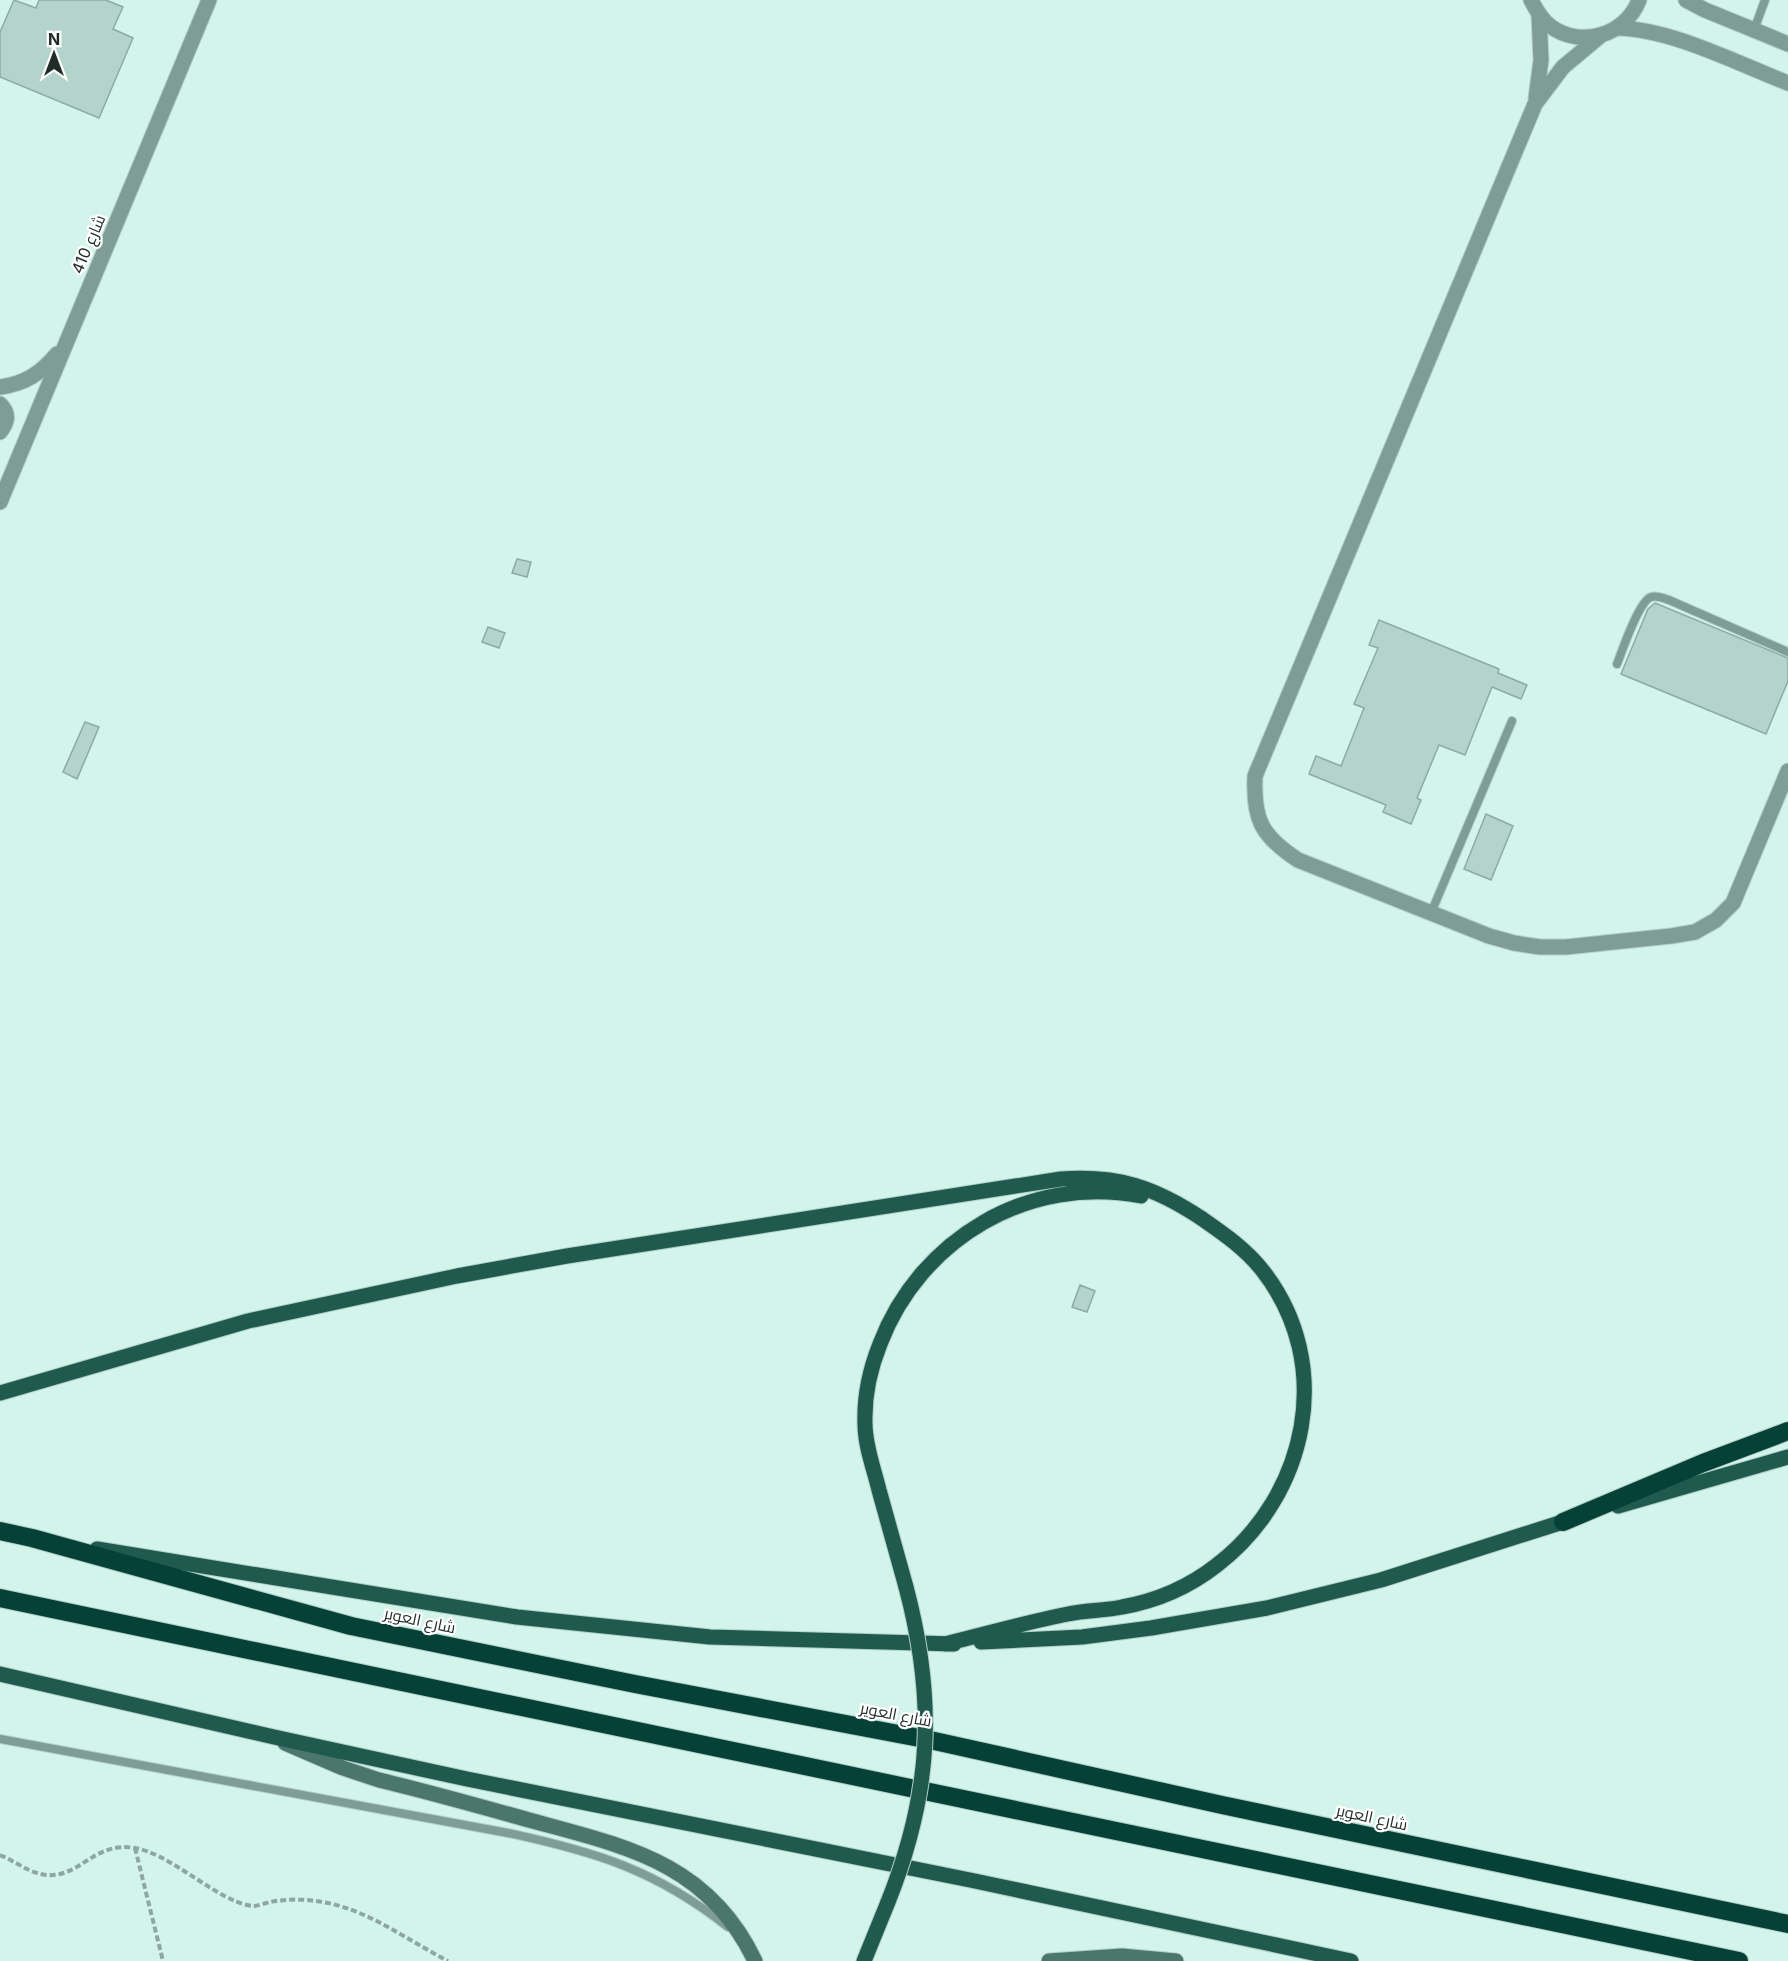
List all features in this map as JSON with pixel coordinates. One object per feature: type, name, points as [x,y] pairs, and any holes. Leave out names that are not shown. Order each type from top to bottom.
[{"type":"highway","points":[[1563,1522],[1703,1463],[1788,1431]]},
{"type":"highway","name":"شارع العوير","points":[[0,1531],[351,1626],[623,1682],[930,1740],[1222,1805],[1788,1924]]},
{"type":"highway","points":[[0,1598],[1739,1961]]},
{"type":"main road","points":[[0,1394],[248,1321],[457,1276],[567,1256],[1061,1179],[1098,1178],[1142,1187],[1172,1200],[1223,1232],[1244,1250],[1276,1289],[1294,1333],[1303,1380],[1302,1429],[1297,1452],[1278,1495],[1265,1515],[1234,1551],[1196,1580],[1174,1591],[1152,1600],[1122,1607],[1069,1613],[945,1644]]},
{"type":"main road","points":[[864,1961],[904,1862],[915,1820],[926,1745],[924,1680],[918,1637],[869,1451],[865,1425],[866,1401],[876,1355],[889,1325],[911,1287],[941,1254],[969,1231],[1017,1206],[1042,1198],[1078,1192],[1123,1192],[1176,1206],[1200,1218]]},
{"type":"main road","points":[[32,1538],[517,1617],[710,1636],[945,1644],[1082,1636],[1150,1628],[1266,1608],[1381,1580],[1563,1522],[1788,1457]]},
{"type":"main road","points":[[0,1674],[466,1779],[970,1880],[1351,1961]]},
{"type":"main road","points":[[274,1737],[343,1768],[379,1780],[632,1849],[675,1871],[694,1885],[723,1913],[742,1938],[755,1961]]},
{"type":"main road","points":[[1049,1961],[1122,1956],[1176,1961]]},
{"type":"street","name":"شارع 410","points":[[0,502],[209,0]]},
{"type":"street","points":[[1531,0],[1539,15],[1551,27],[1582,38],[1599,37]]},
{"type":"street","points":[[1639,0],[1629,17],[1617,28],[1599,37],[1563,67],[1535,104],[1255,776],[1254,801],[1261,825],[1276,846],[1298,860],[1489,936],[1540,946],[1577,945],[1695,932],[1716,920],[1733,903],[1788,771]]},
{"type":"street","points":[[1686,0],[1788,44]]},
{"type":"street","points":[[1535,104],[1541,60],[1539,15]]},
{"type":"street","points":[[1617,28],[1643,30],[1668,36],[1788,83]]},
{"type":"street","points":[[0,387],[14,385],[36,375],[46,368],[68,340]]},
{"type":"street","points":[[0,404],[7,418],[0,432]]},
{"type":"lane","points":[[1754,30],[1766,0]]},
{"type":"lane","points":[[1617,664],[1640,611],[1646,600],[1651,597],[1669,600],[1788,652]]},
{"type":"lane","points":[[1431,913],[1512,721]]},
{"type":"lane","points":[[0,1739],[508,1833],[574,1848],[607,1858],[669,1886],[699,1904],[742,1938]]},
{"type":"path","points":[[0,1855],[35,1872],[56,1875],[74,1869],[99,1852],[116,1848],[134,1848],[157,1856],[234,1901],[252,1906],[300,1899],[351,1909],[368,1916],[448,1961]]},
{"type":"path","points":[[134,1848],[163,1961]]},
{"type":"building","points":[[14,0],[36,8],[39,0],[106,0],[123,7],[113,29],[133,38],[99,118],[0,77],[0,32]]},
{"type":"building","points":[[517,559],[531,562],[527,577],[512,573]]},
{"type":"building","points":[[1655,603],[1788,658],[1788,681],[1766,734],[1621,674],[1648,609]]},
{"type":"building","points":[[1379,620],[1499,669],[1498,673],[1527,685],[1521,699],[1492,687],[1465,755],[1439,745],[1417,798],[1421,800],[1411,824],[1383,812],[1386,805],[1309,774],[1316,756],[1341,766],[1364,708],[1354,704],[1378,648],[1369,645]]},
{"type":"building","points":[[488,627],[505,633],[499,648],[482,642]]},
{"type":"building","points":[[85,722],[99,727],[77,779],[63,772]]},
{"type":"building","points":[[1486,814],[1513,826],[1491,880],[1464,869]]},
{"type":"building","points":[[1080,1285],[1095,1291],[1087,1312],[1072,1307]]}]
